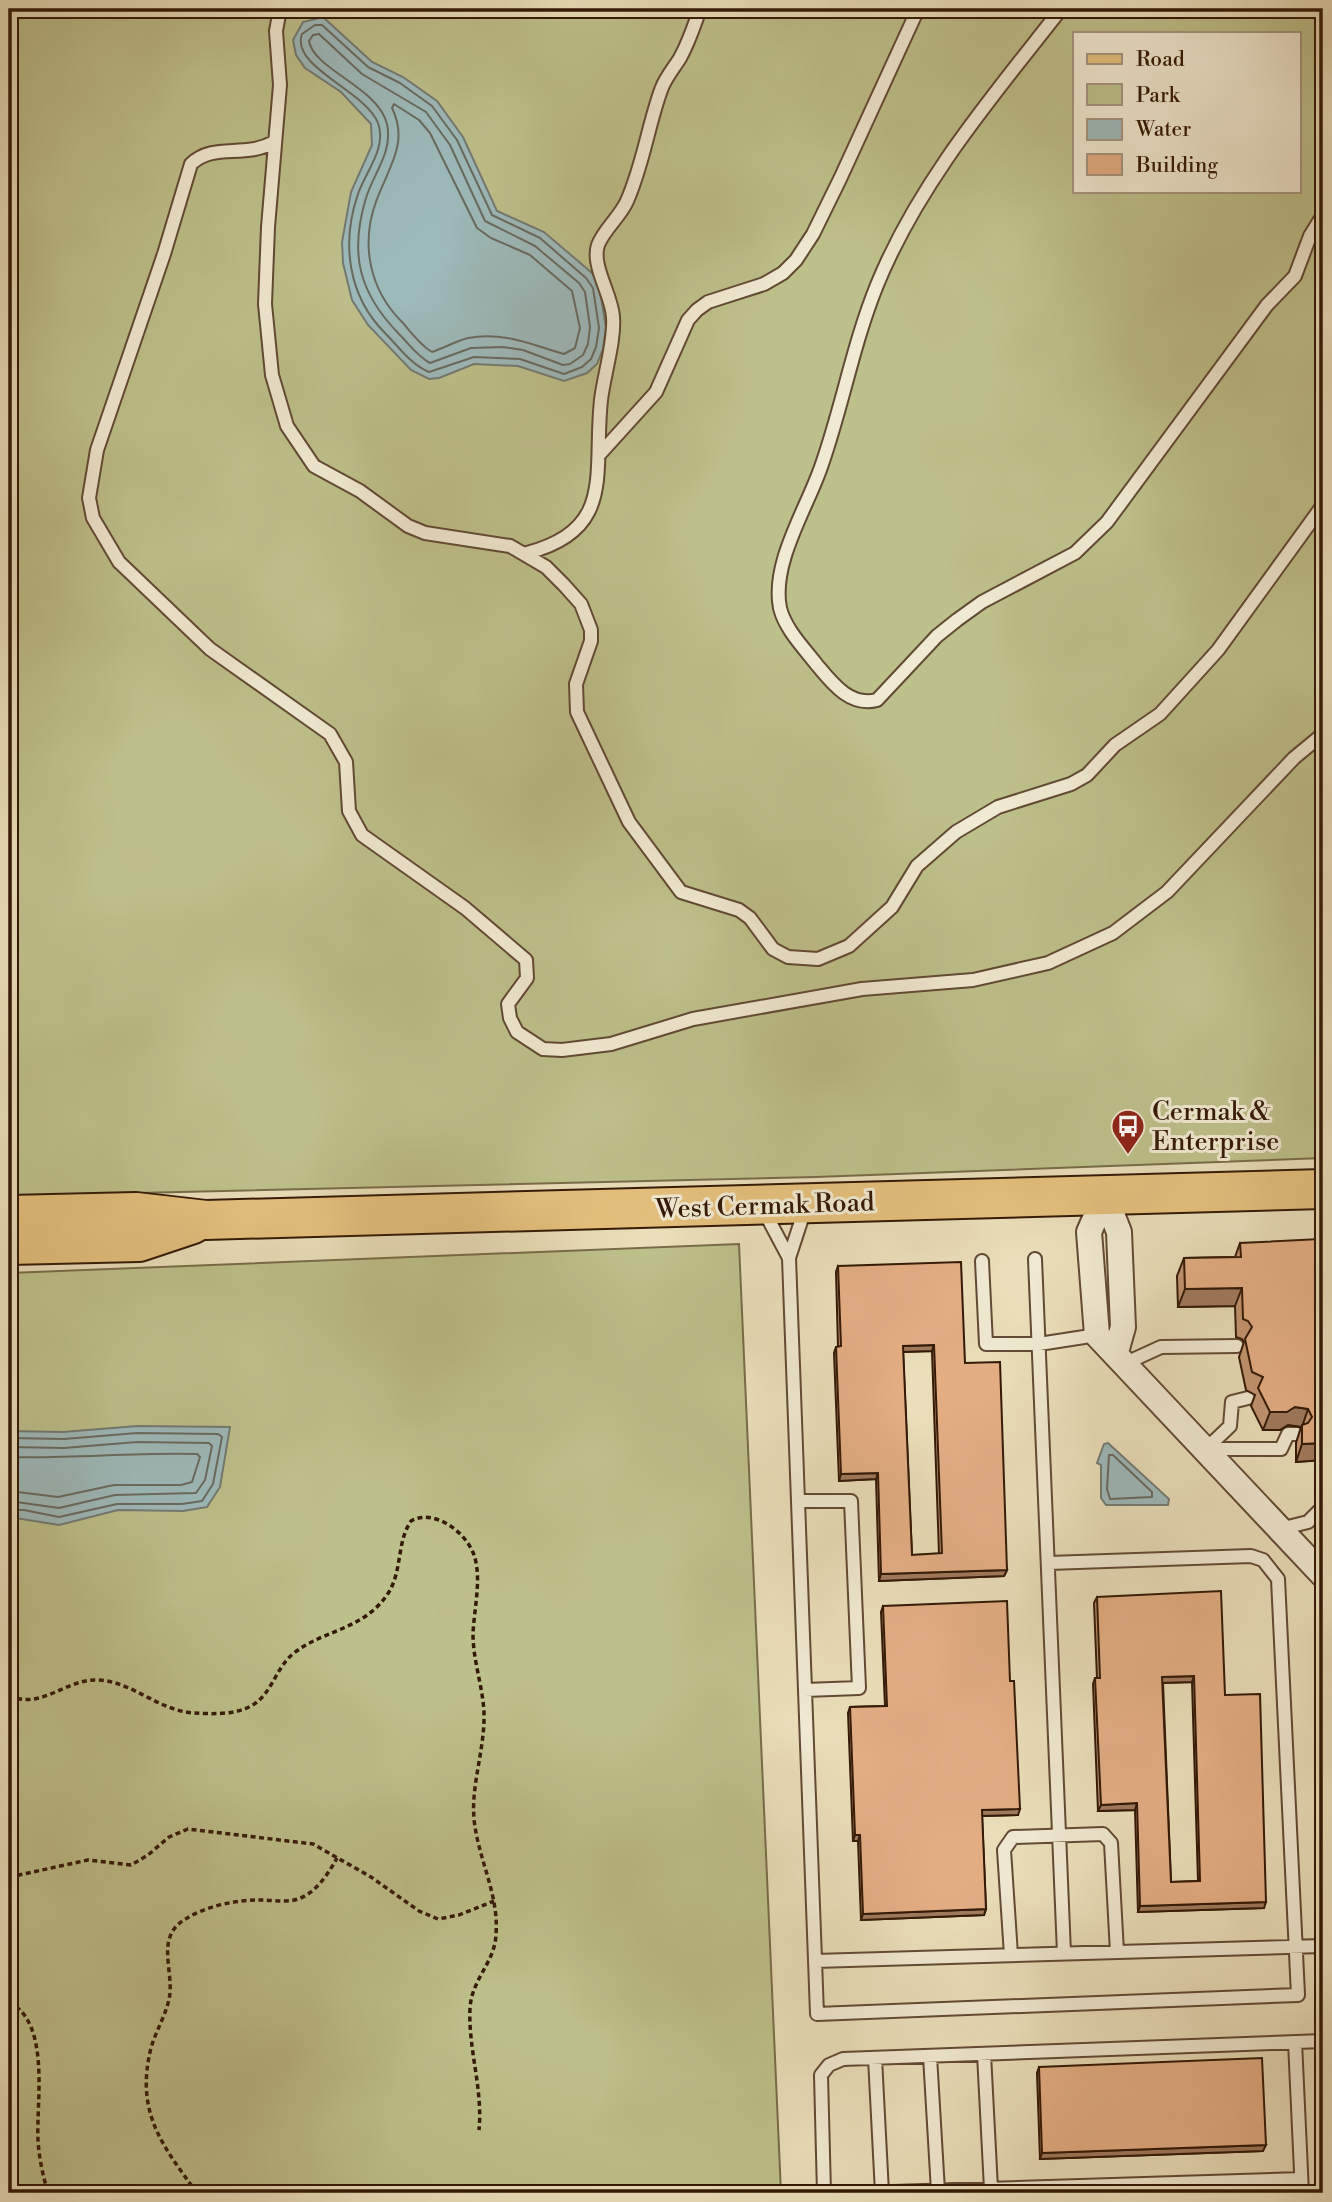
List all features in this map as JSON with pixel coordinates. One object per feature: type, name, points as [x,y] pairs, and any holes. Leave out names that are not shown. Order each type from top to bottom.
[{"type":"main road","name":"West Cermak Road","points":[[9,1215],[135,1212],[206,1220],[1323,1189]]},
{"type":"main road","name":"West Cermak Road","points":[[9,1245],[139,1242],[206,1220]]},
{"type":"street","points":[[1105,1196],[1089,1233],[1097,1335],[1323,1575]]},
{"type":"street","points":[[1105,1196],[1119,1233],[1121,1358]]},
{"type":"lane","points":[[280,9],[276,31],[280,85],[265,269],[272,375],[286,426],[314,466],[360,491],[408,526],[425,533],[510,545],[546,566],[564,585],[588,619],[591,641],[576,684],[577,712],[609,774],[620,805],[681,892],[692,897],[729,904],[739,910],[750,918],[773,949],[788,957],[818,959],[835,953],[865,935],[892,907],[917,866],[956,832],[998,807],[1071,785],[1087,775],[1115,745],[1160,714],[1218,650],[1323,505]]},
{"type":"lane","points":[[527,553],[566,540],[591,511],[599,456],[603,380],[614,320],[612,301],[599,264],[598,244],[624,208],[634,184],[662,87],[682,55],[700,9]]},
{"type":"lane","points":[[599,456],[656,392],[688,320],[696,310],[708,302],[764,284],[783,273],[796,260],[813,234],[841,179],[918,9]]},
{"type":"lane","points":[[1061,9],[965,132],[900,235],[876,286],[821,466],[791,538],[781,576],[780,609],[800,643],[837,688],[860,701],[877,700],[937,636],[957,620],[982,602],[1057,564],[1090,539],[1131,494],[1267,305],[1295,276],[1310,236],[1323,215]]},
{"type":"lane","points":[[274,142],[260,150],[208,153],[191,164],[97,450],[89,498],[93,518],[119,562],[210,649],[330,734],[346,762],[349,811],[362,835],[465,908],[526,960],[527,978],[508,1004],[510,1018],[517,1032],[528,1042],[544,1049],[589,1048],[693,1019],[862,989],[938,984],[1013,972],[1083,949],[1143,912],[1175,885],[1294,758],[1323,734]]},
{"type":"lane","points":[[806,1204],[789,1258],[817,2014],[1298,1995],[1280,1589],[1273,1570],[1263,1560],[1251,1556],[1049,1563]]},
{"type":"lane","points":[[761,1205],[789,1258]]},
{"type":"lane","points":[[1322,1257],[1323,1279]]},
{"type":"lane","points":[[1035,1259],[1064,1953]]},
{"type":"lane","points":[[982,1261],[986,1344],[1039,1344],[1097,1335]]},
{"type":"lane","points":[[1121,1358],[1161,1347],[1237,1346]]},
{"type":"lane","points":[[1206,1449],[1230,1426],[1232,1402],[1248,1398]]},
{"type":"lane","points":[[1206,1449],[1281,1449],[1288,1434],[1297,1434]]},
{"type":"lane","points":[[798,1501],[851,1501],[859,1688],[805,1690]]},
{"type":"lane","points":[[1280,1529],[1308,1522],[1323,1507]]},
{"type":"lane","points":[[1011,1955],[1004,1850],[1007,1841],[1013,1837],[1059,1833],[1102,1834],[1111,1843],[1117,1952]]},
{"type":"lane","points":[[815,1962],[1323,1946]]},
{"type":"lane","points":[[824,2193],[821,2075],[829,2064],[843,2059],[1323,2041]]},
{"type":"lane","points":[[1295,2042],[1302,2193]]},
{"type":"lane","points":[[984,2054],[991,2189]]},
{"type":"lane","points":[[930,2056],[938,2191]]},
{"type":"lane","points":[[876,2058],[881,2193]]},
{"type":"lane","points":[[861,2193],[1301,2179]]},
{"type":"path","points":[[9,1696],[26,1702],[77,1683],[100,1680],[176,1710],[219,1713],[250,1707],[261,1699],[294,1653],[338,1633],[369,1614],[385,1598],[398,1572],[403,1539],[411,1521],[426,1517],[436,1519],[465,1538],[477,1568],[473,1643],[484,1714],[474,1816],[494,1901],[495,1948],[472,1988],[470,2009],[480,2102],[479,2130]]},
{"type":"path","points":[[9,1874],[19,1875],[68,1862],[88,1860],[131,1865],[178,1831],[188,1829],[313,1844],[371,1877],[419,1911],[438,1919],[459,1915],[494,1901]]},
{"type":"path","points":[[197,2193],[166,2152],[155,2129],[145,2088],[152,2048],[170,1993],[167,1948],[170,1936],[176,1926],[186,1918],[220,1905],[257,1900],[299,1899],[319,1884],[337,1858]]},
{"type":"path","points":[[9,2002],[24,2016],[41,2068],[38,2141],[48,2193]]},
{"type":"green space","points":[[9,9],[1323,9],[1323,1158],[816,1177],[9,1196]]},
{"type":"green space","points":[[739,1244],[781,2193],[9,2193],[9,1273]]},
{"type":"water","points":[[323,17],[372,62],[403,77],[437,101],[463,137],[497,211],[544,232],[592,273],[599,285],[606,328],[603,349],[597,364],[587,373],[564,381],[518,366],[474,364],[439,378],[429,379],[411,370],[368,325],[352,300],[343,263],[342,242],[351,192],[372,145],[371,124],[341,92],[305,68],[296,55],[293,40],[303,22]]},
{"type":"water","points":[[137,1426],[230,1427],[220,1487],[207,1507],[183,1511],[118,1510],[59,1525],[9,1517],[9,1431],[63,1432]]},
{"type":"water","points":[[1108,1443],[1169,1499],[1168,1505],[1106,1505],[1101,1498],[1101,1465],[1097,1463],[1104,1444]]},
{"type":"building","points":[[1320,1239],[1323,1266],[1323,1443],[1302,1444],[1302,1425],[1308,1423],[1312,1417],[1308,1409],[1295,1407],[1287,1412],[1270,1412],[1258,1388],[1263,1377],[1252,1372],[1245,1339],[1252,1327],[1243,1319],[1242,1288],[1185,1289],[1184,1258],[1241,1257],[1240,1243]]},
{"type":"building","points":[[961,1262],[965,1363],[1000,1362],[1007,1570],[881,1574],[878,1473],[841,1474],[836,1347],[841,1346],[838,1266]],"holes":[[[934,1345],[942,1553],[912,1555],[903,1346]]]},
{"type":"building","points":[[1221,1591],[1225,1695],[1260,1694],[1266,1902],[1140,1906],[1137,1803],[1101,1805],[1095,1678],[1100,1678],[1097,1597]],"holes":[[[1194,1676],[1200,1881],[1171,1882],[1162,1677]]]},
{"type":"building","points":[[1007,1601],[1020,1809],[982,1810],[986,1909],[863,1914],[860,1835],[855,1835],[850,1707],[887,1706],[883,1606]]},
{"type":"building","points":[[1262,2058],[1266,2145],[1042,2153],[1039,2067]]},
{"type":"place","name":"Cermak & Enterprise","points":[[1128,1156]]}]
